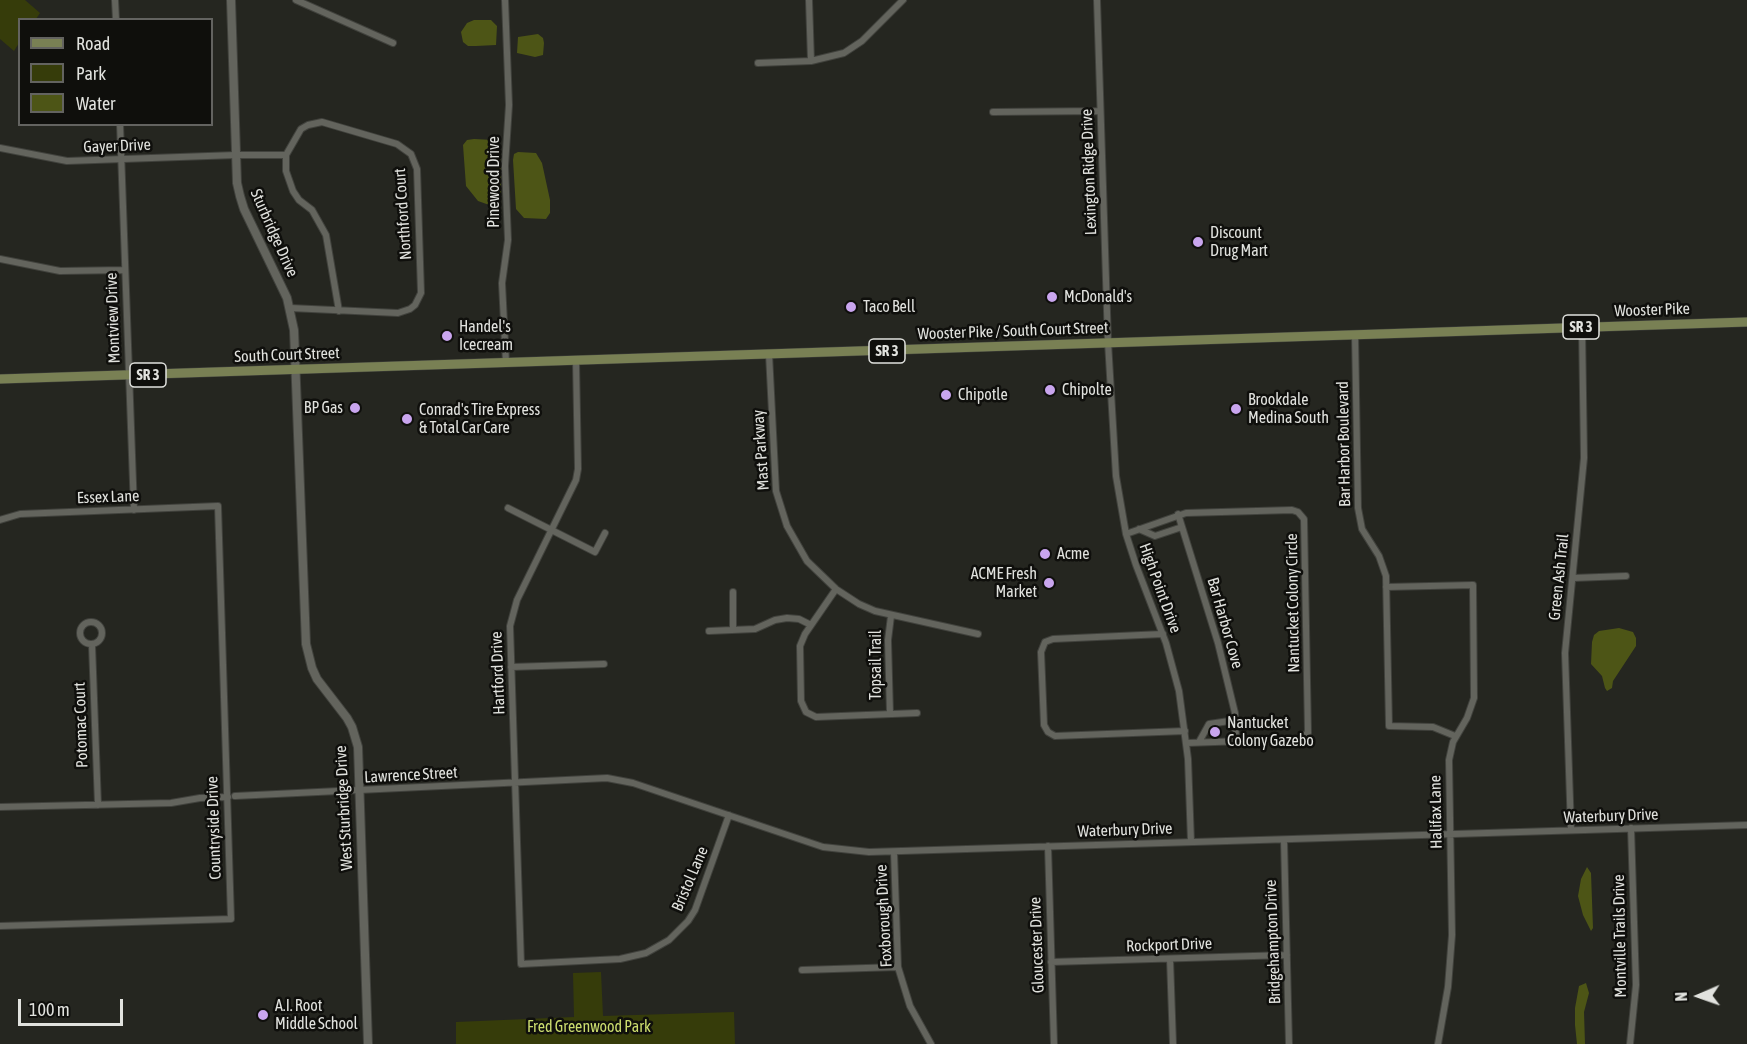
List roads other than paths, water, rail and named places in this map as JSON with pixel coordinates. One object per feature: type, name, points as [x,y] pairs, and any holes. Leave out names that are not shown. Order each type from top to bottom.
[{"type":"main road","name":"Wooster Pike","points":[[1415,332],[1747,322]]},
{"type":"main road","name":"Wooster Pike / South Court Street","points":[[576,361],[1415,332]]},
{"type":"main road","name":"South Court Street","points":[[0,379],[576,361]]},
{"type":"street","points":[[115,0],[116,18]]},
{"type":"street","name":"Sturbridge Drive","points":[[231,0],[237,183],[244,209],[290,308],[294,330],[295,369]]},
{"type":"street","points":[[296,0],[393,43]]},
{"type":"street","name":"Pinewood Drive","points":[[505,0],[509,105],[506,166],[508,240],[502,283],[507,363]]},
{"type":"street","points":[[809,0],[811,61]]},
{"type":"street","points":[[758,63],[811,61],[835,57],[853,48],[903,0]]},
{"type":"street","name":"Lexington Ridge Drive","points":[[1097,0],[1108,342]]},
{"type":"street","points":[[993,112],[1100,111]]},
{"type":"street","name":"Northford Court","points":[[286,155],[301,129],[308,124],[322,122],[397,144],[411,154],[417,169],[421,293],[410,309],[398,313],[290,308]]},
{"type":"street","name":"Montview Drive","points":[[120,126],[134,510]]},
{"type":"street","name":"Gayer Drive","points":[[0,148],[57,161],[236,155]]},
{"type":"street","points":[[236,155],[286,155],[286,171],[293,190],[299,200],[312,210],[326,235],[339,311]]},
{"type":"street","points":[[0,258],[60,271],[125,270]]},
{"type":"street","name":"Green Ash Trail","points":[[1571,830],[1564,653],[1585,449],[1582,327]]},
{"type":"street","name":"Bar Harbor Boulevard","points":[[1355,334],[1359,518],[1367,539],[1383,567],[1386,586],[1389,726],[1423,726],[1444,730],[1455,736]]},
{"type":"street","name":"High Point Drive","points":[[1108,342],[1114,454],[1126,534],[1163,634],[1179,691],[1187,743],[1191,842]]},
{"type":"street","name":"Mast Parkway","points":[[769,354],[774,471],[780,508],[791,537],[802,555],[812,568],[836,589],[859,604],[891,616],[978,634]]},
{"type":"street","name":"Hartford Drive","points":[[521,964],[511,666],[512,615],[517,600],[573,490],[578,469],[576,361]]},
{"type":"street","name":"West Sturbridge Drive","points":[[295,369],[306,644],[317,679],[352,727],[358,747],[368,1044]]},
{"type":"street","name":"Essex Lane","points":[[0,520],[20,514],[218,506]]},
{"type":"street","name":"Countryside Drive","points":[[0,926],[231,919],[230,797],[218,506]]},
{"type":"street","points":[[508,508],[596,552],[605,533]]},
{"type":"street","name":"Nantucket Colony Circle","points":[[1126,534],[1178,514],[1292,510],[1298,512],[1304,519],[1310,729],[1306,736],[1298,739],[1187,743]]},
{"type":"street","name":"Bar Harbor Cove","points":[[1178,514],[1218,643],[1236,720],[1236,741]]},
{"type":"street","name":"Nantucket Colony Circle","points":[[1139,529],[1155,536],[1182,527]]},
{"type":"street","points":[[1573,578],[1626,576]]},
{"type":"street","name":"Halifax Lane","points":[[1386,586],[1473,585],[1474,698],[1467,718],[1455,736],[1449,760],[1450,961],[1438,1044]]},
{"type":"street","points":[[836,589],[802,640],[801,700],[806,712],[816,717],[917,713]]},
{"type":"street","points":[[733,592],[733,630]]},
{"type":"street","name":"Topsail Trail","points":[[890,714],[888,640],[891,616]]},
{"type":"street","points":[[709,631],[755,629],[775,620],[787,618],[799,619],[811,625]]},
{"type":"street","points":[[1163,634],[1053,639],[1045,642],[1041,652],[1044,725],[1048,732],[1055,736],[1185,731]]},
{"type":"street","name":"Potomac Court","points":[[92,645],[98,805]]},
{"type":"street","points":[[511,666],[604,664]]},
{"type":"street","points":[[1199,742],[1209,724],[1236,720]]},
{"type":"street","name":"Waterbury Drive","points":[[516,784],[596,779],[620,780],[729,814],[823,847],[855,852],[1747,825]]},
{"type":"street","name":"Lawrence Street","points":[[0,807],[171,803],[200,798],[516,784]]},
{"type":"street","name":"Bristol Lane","points":[[521,964],[627,958],[646,953],[669,940],[688,921],[695,910],[729,814]]},
{"type":"street","name":"Montville Trails Drive","points":[[1630,1044],[1636,985],[1631,828]]},
{"type":"street","name":"Bridgehampton Drive","points":[[1284,840],[1289,1044]]},
{"type":"street","name":"Gloucester Drive","points":[[1048,846],[1054,1044]]},
{"type":"street","name":"Foxborough Drive","points":[[894,852],[898,967],[910,1006],[931,1044]]},
{"type":"street","name":"Rockport Drive","points":[[1051,962],[1287,955]]},
{"type":"street","points":[[1170,959],[1173,1044]]},
{"type":"street","points":[[802,970],[898,967]]},
{"type":"water","points":[[474,20],[491,20],[497,26],[496,45],[468,46],[463,42],[461,32],[467,23]]},
{"type":"water","points":[[538,34],[543,38],[543,55],[535,57],[517,53],[518,37]]},
{"type":"water","points":[[467,140],[493,140],[500,143],[501,196],[492,206],[478,201],[466,186],[463,145]]},
{"type":"water","points":[[518,152],[536,153],[542,163],[550,200],[550,213],[546,219],[524,218],[516,209],[513,160],[514,154]]},
{"type":"water","points":[[1619,628],[1633,632],[1636,646],[1613,681],[1612,688],[1607,691],[1602,676],[1591,664],[1592,642],[1594,635],[1599,631]]},
{"type":"water","points":[[1587,867],[1591,873],[1593,928],[1591,931],[1583,915],[1578,896],[1581,879]]},
{"type":"water","points":[[1586,983],[1589,993],[1584,1012],[1585,1044],[1577,1044],[1575,1008],[1579,986]]},
{"type":"place","name":"Discount Drug Mart","points":[[1198,242]]},
{"type":"place","name":"McDonald's","points":[[1052,297]]},
{"type":"place","name":"Taco Bell","points":[[851,307]]},
{"type":"place","name":"Handel's Icecream","points":[[447,336]]},
{"type":"place","name":"Chipolte","points":[[1050,390]]},
{"type":"place","name":"Chipotle","points":[[946,395]]},
{"type":"place","name":"BP Gas","points":[[355,408]]},
{"type":"place","name":"Brookdale Medina South","points":[[1236,409]]},
{"type":"place","name":"Conrad's Tire Express & Total Car Care","points":[[407,419]]},
{"type":"place","name":"Acme","points":[[1045,554]]},
{"type":"place","name":"ACME Fresh Market","points":[[1049,583]]},
{"type":"place","name":"Nantucket Colony Gazebo","points":[[1215,732]]},
{"type":"place","name":"A.I. Root Middle School","points":[[263,1015]]},
{"type":"park label","name":"Fred Greenwood Park","points":[[589,1027]]}]
